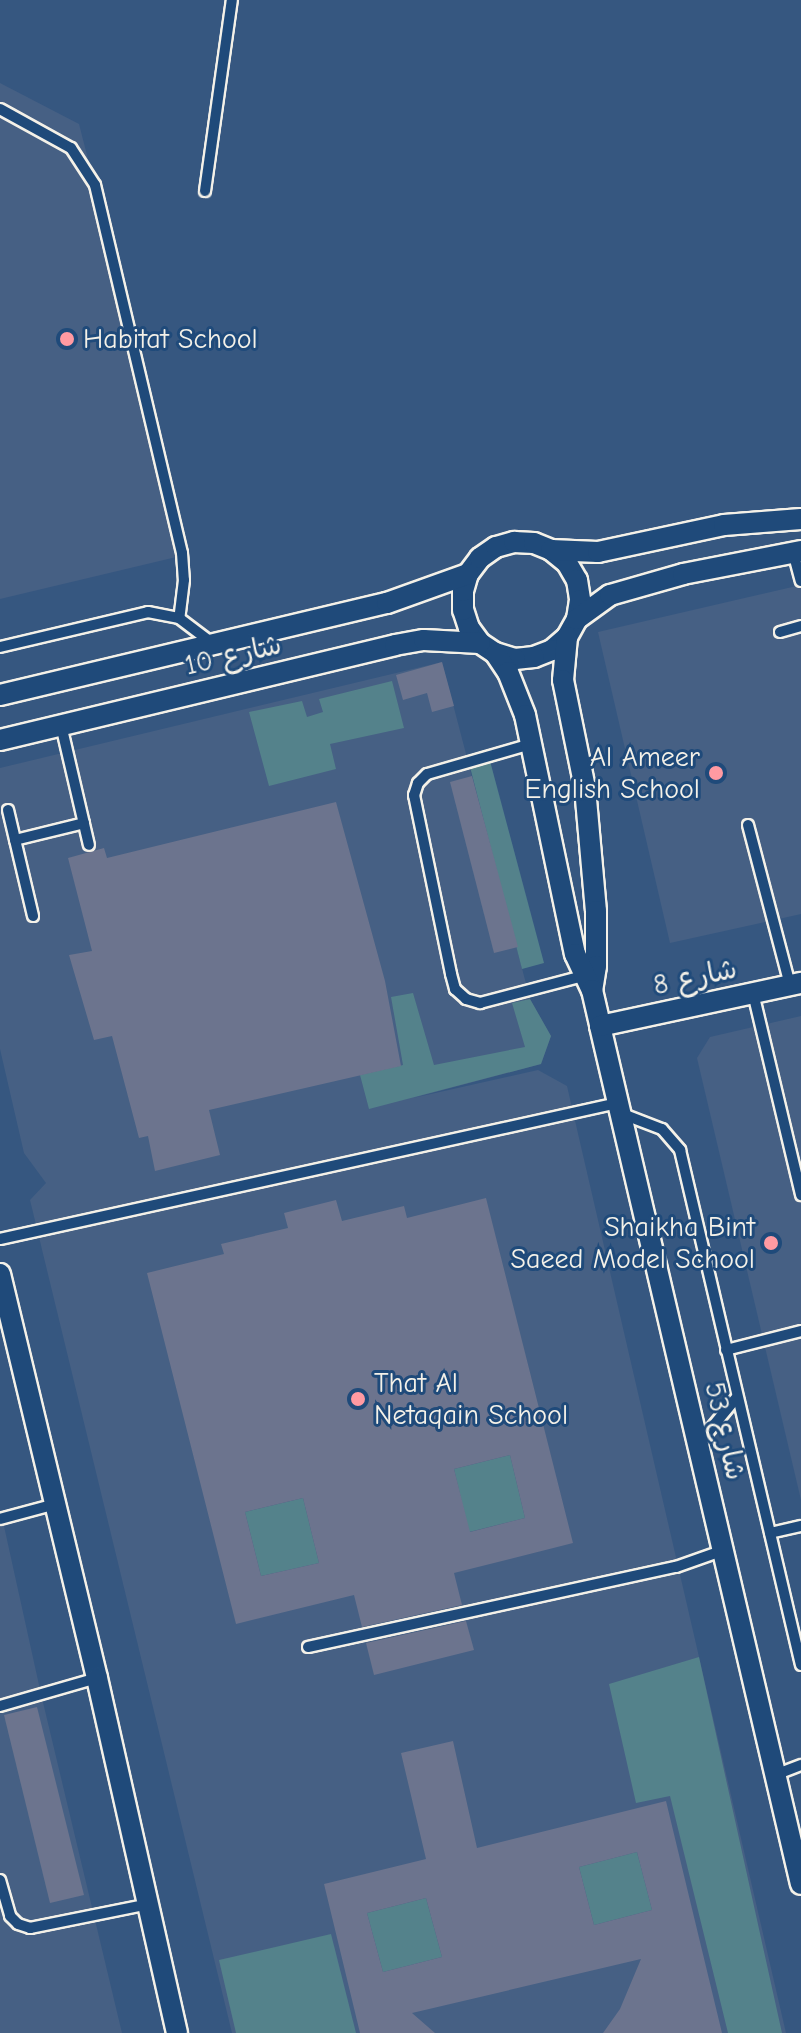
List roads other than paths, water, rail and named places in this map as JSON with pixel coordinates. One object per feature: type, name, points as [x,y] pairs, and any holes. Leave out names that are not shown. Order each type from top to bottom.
[{"type":"street","points":[[551,550],[598,552],[724,525],[800,520]]},
{"type":"street","points":[[572,628],[580,600],[577,580],[567,563],[551,550],[534,543],[505,545],[480,558],[468,574],[463,591],[463,610],[469,628],[488,648],[515,659],[534,657],[552,650],[610,595],[683,574],[797,551]]},
{"type":"street","name":"شارع 10","points":[[0,695],[387,603],[468,574]]},
{"type":"street","name":"شارع 53","points":[[572,628],[563,680],[585,788],[594,881],[596,966],[587,983]]},
{"type":"street","name":"شارع 10","points":[[0,740],[395,645],[424,640],[488,648]]},
{"type":"street","name":"شارع 53","points":[[488,648],[518,693],[531,744],[801,1881]]},
{"type":"street","name":"شارع 8","points":[[600,1026],[796,984]]},
{"type":"street","points":[[1,1280],[97,1678],[177,2033]]},
{"type":"lane","points":[[205,191],[232,0]]},
{"type":"lane","points":[[0,109],[71,148],[95,185],[182,553],[184,580],[179,618]]},
{"type":"lane","points":[[797,551],[801,581]]},
{"type":"lane","points":[[0,647],[148,612],[179,618],[213,644]]},
{"type":"lane","points":[[780,632],[801,626]]},
{"type":"lane","points":[[61,725],[89,845]]},
{"type":"lane","points":[[531,744],[427,774],[418,783],[414,795],[451,974],[455,989],[466,999],[480,1003],[587,983]]},
{"type":"lane","points":[[8,810],[33,916]]},
{"type":"lane","points":[[15,840],[84,823]]},
{"type":"lane","points":[[748,825],[796,984]]},
{"type":"lane","points":[[753,993],[801,1195]]},
{"type":"lane","points":[[0,1239],[619,1108],[662,1129],[680,1150],[801,1665]]},
{"type":"lane","points":[[726,1350],[801,1331]]},
{"type":"lane","points":[[699,1443],[737,1397]]},
{"type":"lane","points":[[0,1519],[56,1504]]},
{"type":"lane","points":[[770,1533],[801,1526]]},
{"type":"lane","points":[[308,1647],[676,1567],[724,1550]]},
{"type":"lane","points":[[0,1706],[97,1678]]},
{"type":"lane","points":[[775,1775],[801,1765]]},
{"type":"lane","points":[[0,1880],[10,1916],[18,1924],[30,1928],[149,1904]]},
{"type":"place","name":"Habitat School","points":[[67,339]]},
{"type":"place","name":"Al Ameer English School","points":[[716,773]]},
{"type":"place","name":"Shaikha Bint Saeed Model School","points":[[771,1243]]},
{"type":"place","name":"That Al Netaqain School","points":[[358,1399]]}]
